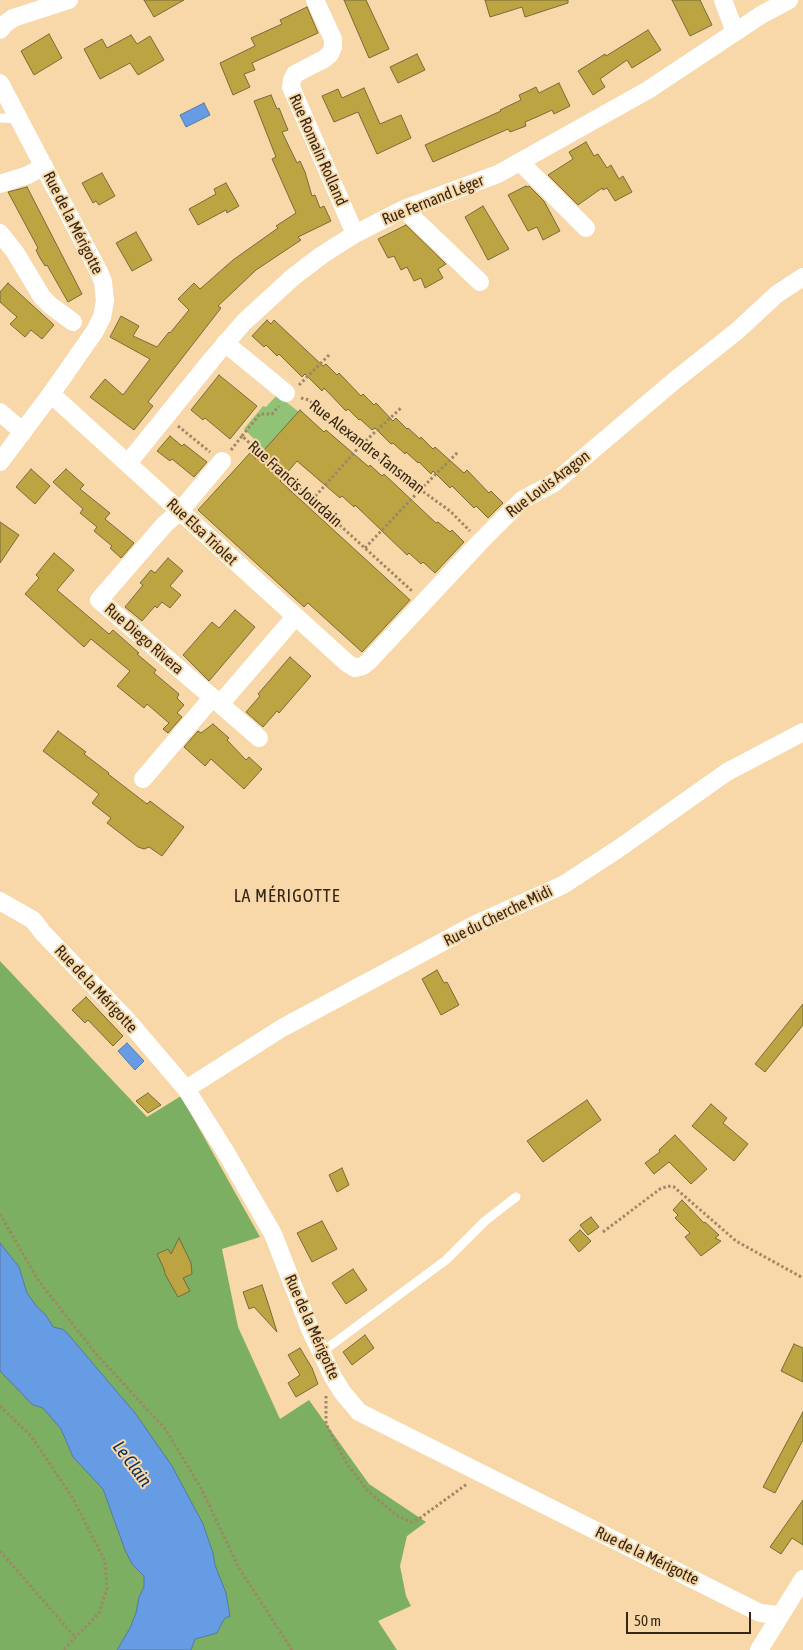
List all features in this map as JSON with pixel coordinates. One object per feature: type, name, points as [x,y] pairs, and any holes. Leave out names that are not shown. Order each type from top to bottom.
[{"type":"street","points":[[2,25],[24,14],[69,0]]},
{"type":"street","name":"Rue Romain Rolland","points":[[315,0],[333,39],[333,47],[330,54],[324,59],[296,74],[292,80],[292,94],[355,234]]},
{"type":"street","points":[[723,0],[735,32]]},
{"type":"street","name":"Rue Fernand Léger","points":[[128,463],[172,420],[225,343],[264,301],[322,255],[355,234],[404,209],[476,183],[520,162],[648,90],[735,32],[789,0]]},
{"type":"street","name":"Rue de la Mérigotte","points":[[0,83],[100,274],[105,291],[104,310],[99,324],[51,394],[0,462]]},
{"type":"street","points":[[520,162],[586,228]]},
{"type":"street","points":[[0,184],[28,175],[44,166]]},
{"type":"street","points":[[404,209],[480,282]]},
{"type":"street","points":[[0,233],[15,252],[42,297],[72,322]]},
{"type":"street","name":"Rue Louis Aragon","points":[[355,668],[363,666],[368,662],[480,541],[522,500],[554,483],[674,381],[737,331],[777,294],[803,277]]},
{"type":"street","points":[[225,343],[288,394]]},
{"type":"street","name":"Rue Elsa Triolet","points":[[51,394],[295,617],[355,668]]},
{"type":"street","points":[[0,412],[23,432]]},
{"type":"street","points":[[180,511],[222,461]]},
{"type":"street","name":"Rue Diego Rivera","points":[[180,511],[165,524],[99,600],[259,738]]},
{"type":"street","points":[[143,778],[295,617]]},
{"type":"street","name":"Rue du Cherche Midi","points":[[186,1089],[282,1028],[476,924],[563,885],[618,849],[727,772],[803,732]]},
{"type":"street","name":"Rue de la Mérigotte","points":[[0,901],[33,920],[128,1021],[186,1089],[225,1151],[273,1234],[310,1329],[342,1393],[359,1412],[760,1613],[780,1615]]},
{"type":"street","points":[[759,1650],[803,1579]]},
{"type":"lane","points":[[0,118],[19,119]]},
{"type":"lane","points":[[322,1352],[446,1260],[485,1221],[516,1197]]},
{"type":"path","points":[[242,436],[260,414],[272,414],[288,394],[330,354]]},
{"type":"path","name":"Rue Alexandre Tansman","points":[[288,394],[309,400],[340,430],[360,446],[450,511],[480,541]]},
{"type":"path","points":[[312,500],[360,446],[401,408]]},
{"type":"path","name":"Rue Francis Jourdain","points":[[172,420],[222,461],[242,436],[424,602]]},
{"type":"path","points":[[365,548],[458,452]]},
{"type":"path","points":[[603,1232],[660,1189],[668,1186],[674,1187],[736,1241],[803,1278]]},
{"type":"path","points":[[0,1214],[38,1280],[97,1355],[166,1430],[202,1490],[239,1568],[292,1650]]},
{"type":"path","points":[[333,1376],[325,1398],[326,1424],[347,1464],[368,1491],[396,1515],[411,1522],[420,1518],[473,1480],[483,1475]]},
{"type":"path","points":[[0,1406],[31,1436],[72,1497],[106,1561],[107,1588],[99,1614],[63,1650]]},
{"type":"path","points":[[0,1551],[76,1638]]},
{"type":"green space","points":[[277,395],[299,412],[265,450],[244,429],[263,406],[266,407]]},
{"type":"green space","points":[[0,961],[147,1117],[181,1096],[260,1237],[222,1249],[238,1327],[280,1419],[309,1400],[369,1484],[426,1522],[407,1536],[400,1566],[406,1596],[411,1606],[378,1621],[397,1650],[0,1650]]},
{"type":"water","points":[[204,103],[210,115],[186,127],[180,115]]},
{"type":"water","points":[[127,1043],[144,1061],[135,1070],[118,1051]]},
{"type":"water","name":"Le Clain","points":[[0,1243],[19,1267],[27,1293],[37,1307],[46,1315],[53,1327],[62,1329],[67,1333],[135,1413],[172,1466],[203,1524],[215,1565],[226,1593],[230,1617],[226,1617],[217,1633],[195,1639],[191,1650],[117,1650],[130,1628],[136,1613],[139,1597],[144,1587],[144,1576],[132,1564],[125,1550],[103,1489],[73,1457],[61,1429],[43,1408],[33,1405],[0,1371]]},
{"type":"building","points":[[144,0],[184,0],[154,17]]},
{"type":"building","points":[[344,0],[366,0],[389,49],[369,58]]},
{"type":"building","points":[[485,0],[568,0],[568,3],[525,17],[522,7],[490,17]]},
{"type":"building","points":[[672,0],[700,0],[712,25],[690,36]]},
{"type":"building","points":[[307,7],[318,33],[252,63],[255,70],[244,74],[250,87],[233,95],[220,63],[255,46],[251,38],[282,24],[280,20]]},
{"type":"building","points":[[648,30],[661,50],[632,68],[627,60],[600,79],[605,87],[593,95],[578,71]]},
{"type":"building","points":[[49,34],[62,58],[34,75],[21,51]]},
{"type":"building","points":[[131,35],[137,44],[150,36],[164,60],[138,75],[130,63],[100,79],[84,49],[102,39],[107,48]]},
{"type":"building","points":[[417,54],[425,70],[398,83],[390,67]]},
{"type":"building","points":[[559,83],[570,106],[554,114],[552,110],[525,122],[526,126],[510,132],[508,129],[433,162],[425,145],[501,111],[521,100],[519,95],[536,87],[539,93]]},
{"type":"building","points":[[364,88],[380,124],[401,115],[411,138],[377,154],[358,112],[334,122],[322,96],[338,89],[342,98]]},
{"type":"building","points":[[271,95],[277,109],[279,108],[288,130],[282,132],[297,163],[300,161],[312,196],[315,195],[320,208],[324,206],[331,221],[298,237],[301,240],[256,270],[218,306],[221,308],[148,402],[153,406],[134,430],[90,397],[105,379],[123,395],[150,359],[110,337],[121,316],[139,326],[133,336],[157,347],[189,310],[178,299],[194,283],[200,289],[233,260],[278,228],[276,226],[296,213],[272,159],[276,157],[254,101]]},
{"type":"building","points":[[586,142],[594,156],[598,154],[607,168],[611,165],[619,179],[623,176],[632,192],[615,201],[607,188],[603,190],[602,188],[578,205],[548,175],[573,159],[569,152]]},
{"type":"building","points":[[102,173],[115,196],[99,205],[96,201],[93,203],[82,183]]},
{"type":"building","points":[[226,183],[239,206],[227,213],[226,210],[198,225],[189,209],[216,194],[214,189]]},
{"type":"building","points":[[529,186],[544,201],[560,231],[543,240],[537,227],[528,231],[508,195]]},
{"type":"building","points":[[27,187],[82,294],[68,302],[47,265],[45,266],[40,258],[36,250],[38,248],[8,192]]},
{"type":"building","points":[[483,206],[509,249],[488,260],[465,217]]},
{"type":"building","points":[[406,225],[446,264],[438,269],[443,278],[425,288],[421,278],[414,281],[407,267],[401,270],[394,256],[388,258],[378,239]]},
{"type":"building","points":[[136,232],[152,260],[132,271],[116,243]]},
{"type":"building","points":[[8,283],[54,325],[42,339],[31,330],[25,337],[10,324],[17,317],[0,302],[0,292]]},
{"type":"building","points":[[267,320],[271,324],[274,320],[323,366],[326,364],[337,375],[339,373],[361,396],[363,394],[374,405],[376,403],[393,421],[396,418],[433,449],[435,447],[464,473],[467,470],[489,493],[491,491],[503,503],[488,518],[476,506],[474,508],[452,486],[450,488],[433,471],[431,474],[406,452],[405,454],[393,443],[391,444],[375,428],[372,430],[348,409],[346,411],[324,388],[322,391],[305,374],[302,377],[279,354],[277,356],[266,345],[264,347],[252,336]]},
{"type":"building","points":[[219,375],[257,406],[230,439],[205,418],[203,420],[191,410]]},
{"type":"building","points":[[300,410],[324,432],[326,430],[369,467],[370,465],[382,476],[384,474],[436,523],[438,522],[450,532],[452,530],[464,542],[435,573],[409,553],[407,555],[355,505],[354,507],[342,496],[340,498],[297,461],[280,481],[410,600],[362,652],[308,603],[304,607],[198,510],[250,453],[256,459]]},
{"type":"building","points":[[170,436],[182,446],[184,444],[207,462],[194,477],[172,459],[170,461],[157,451]]},
{"type":"building","points":[[31,469],[50,486],[35,504],[16,487]]},
{"type":"building","points":[[66,469],[84,485],[80,489],[110,513],[105,519],[134,543],[121,558],[110,548],[112,546],[94,531],[97,527],[80,513],[83,509],[53,482]]},
{"type":"building","points":[[0,522],[19,535],[0,563]]},
{"type":"building","points":[[54,553],[74,570],[57,590],[109,634],[113,630],[156,670],[154,673],[179,694],[177,698],[184,705],[177,713],[182,717],[168,733],[163,729],[169,723],[147,704],[144,708],[117,686],[130,671],[91,639],[84,647],[25,594],[39,578],[36,575]]},
{"type":"building","points":[[168,558],[183,571],[170,586],[181,595],[170,608],[162,602],[157,608],[155,606],[142,621],[125,607],[143,585],[140,583],[151,570],[155,573]]},
{"type":"building","points":[[235,610],[255,627],[209,681],[183,655],[212,622],[219,628]]},
{"type":"building","points":[[290,657],[311,676],[279,713],[277,711],[263,727],[246,712],[260,696],[258,694]]},
{"type":"building","points":[[213,724],[229,738],[227,740],[246,760],[249,757],[262,769],[244,789],[211,759],[205,766],[184,747],[198,731],[201,733]]},
{"type":"building","points":[[58,731],[86,752],[84,754],[108,774],[147,804],[150,801],[184,827],[162,856],[149,847],[144,849],[138,847],[107,823],[111,818],[92,803],[99,794],[43,751]]},
{"type":"building","points":[[437,970],[444,983],[447,982],[459,1005],[441,1015],[422,979]]},
{"type":"building","points":[[86,997],[123,1036],[113,1046],[88,1020],[85,1023],[72,1010]]},
{"type":"building","points":[[803,1004],[803,1025],[765,1072],[755,1064]]},
{"type":"building","points":[[148,1093],[161,1105],[148,1113],[136,1101]]},
{"type":"building","points":[[587,1100],[601,1120],[543,1162],[527,1141]]},
{"type":"building","points":[[711,1104],[727,1118],[723,1123],[748,1144],[734,1161],[692,1126]]},
{"type":"building","points":[[675,1135],[707,1169],[691,1184],[669,1162],[654,1174],[645,1163],[660,1152],[659,1150]]},
{"type":"building","points":[[342,1168],[349,1185],[337,1192],[329,1175]]},
{"type":"building","points":[[682,1200],[704,1223],[719,1235],[715,1238],[721,1241],[701,1256],[685,1237],[690,1233],[675,1218],[678,1215],[673,1210]]},
{"type":"building","points":[[591,1217],[599,1227],[588,1235],[580,1225]]},
{"type":"building","points":[[322,1221],[337,1249],[312,1262],[297,1233]]},
{"type":"building","points":[[580,1230],[591,1241],[579,1252],[569,1240]]},
{"type":"building","points":[[179,1238],[191,1263],[192,1274],[183,1278],[190,1291],[178,1297],[165,1274],[157,1254],[168,1249],[171,1254]]},
{"type":"building","points":[[353,1269],[367,1290],[346,1304],[332,1283]]},
{"type":"building","points":[[262,1285],[277,1332],[254,1307],[249,1309],[243,1292]]},
{"type":"building","points":[[365,1335],[374,1348],[352,1365],[343,1352]]},
{"type":"building","points":[[794,1344],[803,1348],[803,1382],[781,1371]]},
{"type":"building","points":[[300,1348],[312,1368],[318,1384],[296,1397],[288,1383],[300,1375],[288,1355]]},
{"type":"building","points":[[803,1412],[803,1440],[775,1493],[763,1487]]},
{"type":"building","points":[[803,1500],[803,1545],[792,1538],[781,1554],[770,1547]]},
{"type":"district","name":"LA MÉRIGOTTE","points":[[287,896]]}]
